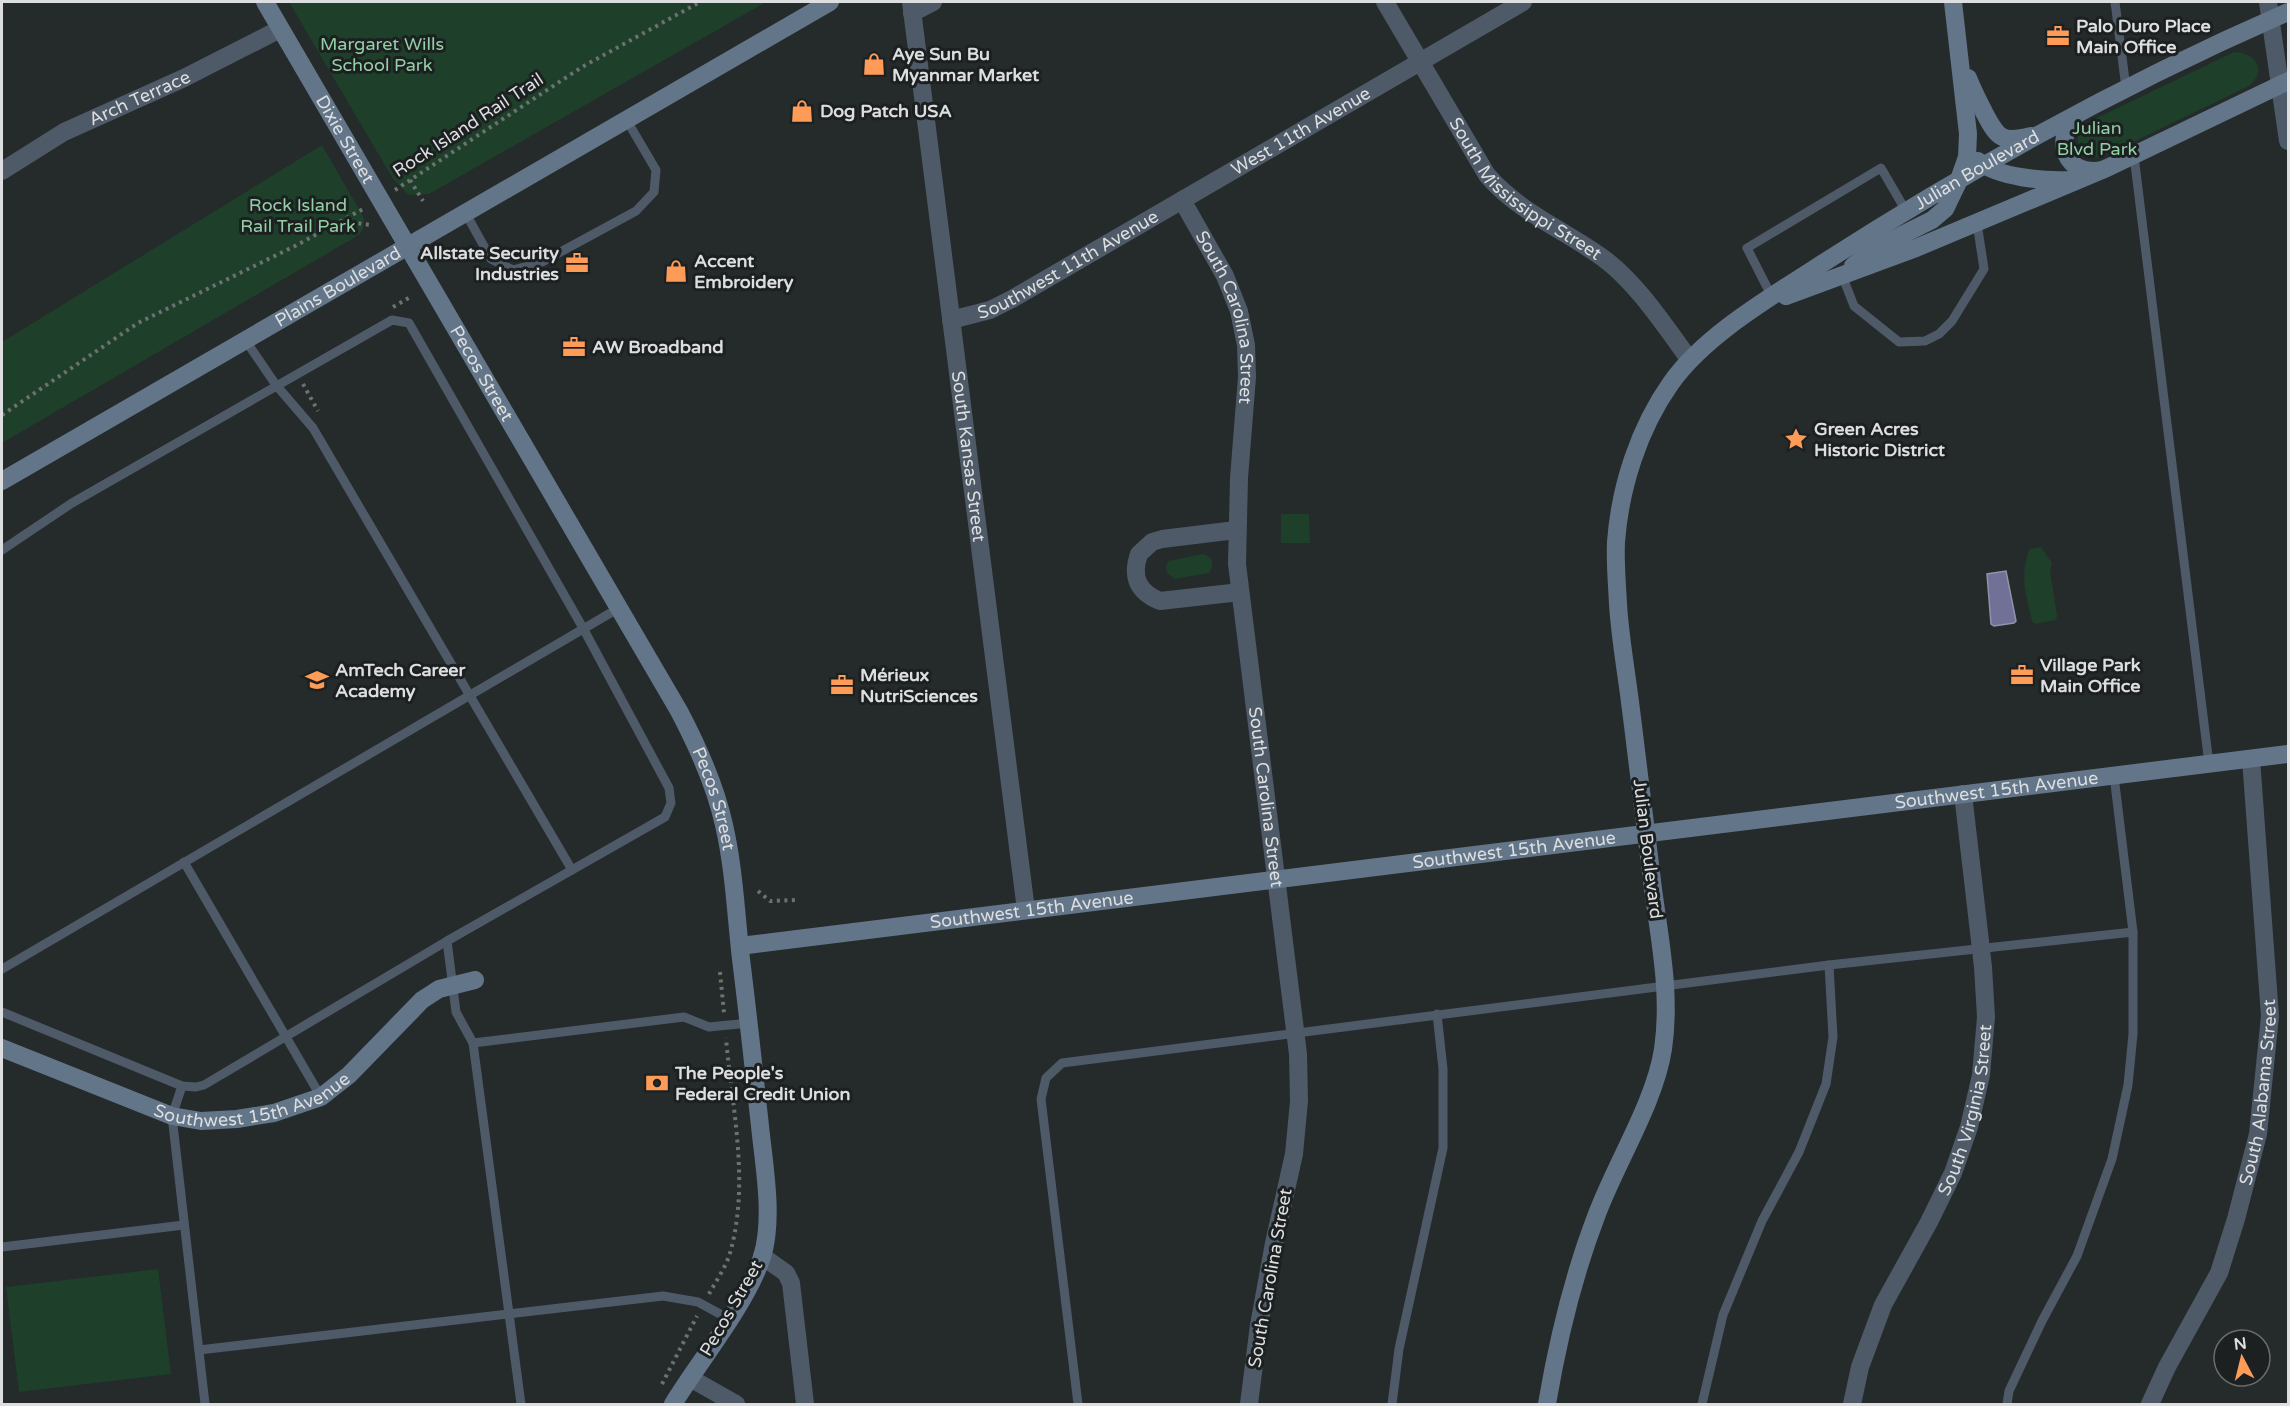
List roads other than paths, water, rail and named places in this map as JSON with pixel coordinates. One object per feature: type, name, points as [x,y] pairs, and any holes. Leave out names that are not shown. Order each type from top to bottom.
[{"type":"main road","name":"Dixie Street","points":[[265,2],[407,245]]},
{"type":"main road","name":"Plains Boulevard","points":[[2,481],[830,2]]},
{"type":"main road","points":[[1953,2],[1968,134],[1973,153],[1984,166],[2032,179],[2072,180],[2087,177]]},
{"type":"main road","name":"Julian Boulevard","points":[[1547,1404],[1559,1337],[1576,1277],[1597,1215],[1650,1095],[1663,1051],[1665,986],[1618,609],[1616,544],[1623,491],[1637,448],[1664,394],[1689,359],[1718,334],[1850,245],[1959,180],[2269,10],[2289,12]]},
{"type":"main road","points":[[1958,43],[1974,94],[1994,132],[2005,138],[2017,140],[2044,133]]},
{"type":"main road","name":"Julian Boulevard","points":[[1742,318],[1771,302],[1916,248],[2108,168],[2285,83]]},
{"type":"main road","points":[[2077,116],[2069,124],[2065,135],[2066,154],[2071,162],[2086,170],[2108,168]]},
{"type":"main road","points":[[1844,274],[1874,249],[1932,220],[1945,209],[1967,157],[1968,134]]},
{"type":"main road","name":"Pecos Street","points":[[407,245],[679,711],[708,771],[724,825],[749,1023],[766,1186],[766,1233],[762,1256],[751,1282],[673,1404]]},
{"type":"main road","name":"Southwest 15th Avenue","points":[[740,946],[2289,754]]},
{"type":"main road","name":"Southwest 15th Avenue","points":[[2,1048],[172,1116],[201,1121],[237,1119],[274,1113],[321,1097],[349,1075],[422,1000],[439,989],[475,980]]},
{"type":"street","points":[[912,7],[933,2]]},
{"type":"street","name":"South Mississippi Street","points":[[1385,2],[1487,175],[1502,192],[1544,222],[1604,258],[1645,299],[1689,359]]},
{"type":"street","points":[[1420,62],[1523,2]]},
{"type":"street","name":"South Kansas Street","points":[[912,7],[1026,910]]},
{"type":"street","points":[[2269,10],[2285,83],[2289,141]]},
{"type":"street","name":"Arch Terrace","points":[[2,171],[64,132],[184,78],[280,29]]},
{"type":"street","name":"West 11th Avenue","points":[[1182,200],[1420,62]]},
{"type":"street","name":"Southwest 11th Avenue","points":[[951,320],[990,310],[1012,299],[1182,200]]},
{"type":"street","name":"South Carolina Street","points":[[1182,200],[1225,276],[1239,311],[1246,345],[1247,377],[1236,530],[1240,592],[1295,1033],[1299,1101],[1294,1154],[1261,1313],[1249,1404]]},
{"type":"street","points":[[1236,530],[1152,542],[1139,554],[1136,574],[1147,596],[1160,601],[1240,592]]},
{"type":"street","name":"South Alabama Street","points":[[2150,1404],[2167,1367],[2218,1273],[2236,1219],[2258,1134],[2270,1016],[2251,759]]},
{"type":"street","name":"South Virginia Street","points":[[1852,1404],[1860,1366],[1883,1305],[1953,1173],[1969,1127],[1981,1075],[1986,1017],[1981,947],[1963,794]]},
{"type":"street","points":[[762,1256],[786,1273],[791,1283],[805,1404]]},
{"type":"street","points":[[690,1378],[736,1404]]},
{"type":"lane","points":[[2115,2],[2126,88]]},
{"type":"lane","points":[[465,212],[491,260],[513,270],[542,262],[636,211],[654,192],[656,170],[626,119]]},
{"type":"lane","points":[[2134,156],[2209,764]]},
{"type":"lane","points":[[1772,297],[1747,248],[1881,168],[1906,211]]},
{"type":"lane","points":[[1844,274],[1854,306],[1899,342],[1925,341],[1939,334],[1952,321],[1984,269],[1977,223]]},
{"type":"lane","points":[[2,550],[72,502],[392,320],[409,323],[583,628],[669,788],[670,803],[665,817],[447,941],[204,1085],[182,1086],[2,1012]]},
{"type":"lane","points":[[246,340],[276,385],[313,428],[572,870]]},
{"type":"lane","points":[[2,969],[619,608]]},
{"type":"lane","points":[[2007,1404],[2009,1391],[2077,1256],[2112,1160],[2128,1085],[2133,1034],[2133,932],[2114,776]]},
{"type":"lane","points":[[184,862],[321,1097]]},
{"type":"lane","points":[[1078,1404],[1041,1099],[1046,1078],[1062,1063],[1829,965],[2133,932]]},
{"type":"lane","points":[[447,941],[456,1012],[473,1043],[520,1404]]},
{"type":"lane","points":[[1702,1404],[1723,1315],[1762,1221],[1799,1152],[1826,1084],[1833,1037],[1829,965]]},
{"type":"lane","points":[[1392,1404],[1399,1349],[1443,1148],[1443,1069],[1437,1014]]},
{"type":"lane","points":[[473,1043],[684,1017],[709,1027],[749,1023]]},
{"type":"lane","points":[[182,1086],[172,1116],[205,1404]]},
{"type":"lane","points":[[2,1247],[184,1225]]},
{"type":"lane","points":[[198,1350],[663,1296],[703,1304],[729,1318]]},
{"type":"water","points":[[2006,571],[2016,621],[1994,626],[1991,624],[1987,574]]},
{"type":"place","name":"Palo Duro Place Main Office","points":[[2058,36]]},
{"type":"place","name":"Aye Sun Bu Myanmar Market","points":[[874,64]]},
{"type":"place","name":"Dog Patch USA","points":[[802,111]]},
{"type":"place","name":"Allstate Security Industries","points":[[577,263]]},
{"type":"place","name":"Accent Embroidery","points":[[676,271]]},
{"type":"place","name":"AW Broadband","points":[[574,347]]},
{"type":"place","name":"Green Acres Historic District","points":[[1796,439]]},
{"type":"place","name":"Village Park Main Office","points":[[2022,675]]},
{"type":"place","name":"AmTech Career Academy","points":[[317,680]]},
{"type":"place","name":"Mérieux NutriSciences","points":[[842,685]]},
{"type":"place","name":"The People's Federal Credit Union","points":[[657,1083]]},
{"type":"park label","name":"Margaret Wills School Park","points":[[382,54]]},
{"type":"park label","name":"Julian Blvd Park","points":[[2097,138]]},
{"type":"park label","name":"Rock Island Rail Trail Park","points":[[298,215]]}]
